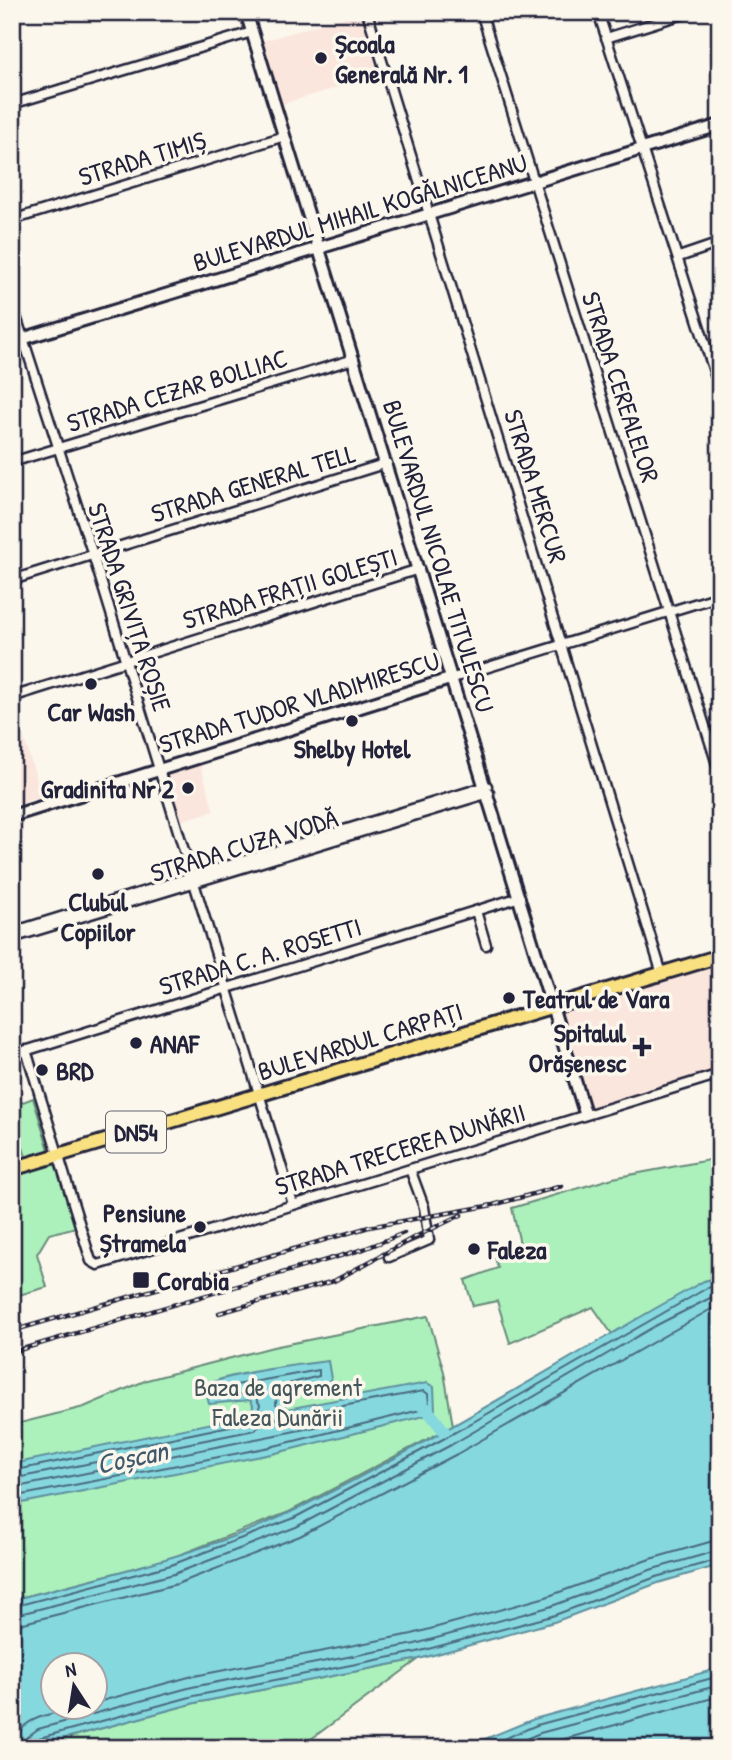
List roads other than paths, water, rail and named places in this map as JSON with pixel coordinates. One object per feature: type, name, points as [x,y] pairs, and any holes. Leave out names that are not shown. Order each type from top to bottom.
[{"type":"main road","name":"BULEVARDUL CARPAȚI","points":[[12,1169],[720,956]]},
{"type":"street","name":"BULEVARDUL NICOLAE TITULESCU","points":[[246,12],[488,790],[585,1113]]},
{"type":"street","name":"STRADA MERCUR","points":[[367,12],[662,974]]},
{"type":"street","name":"STRADA CEREALELOR","points":[[481,12],[720,774]]},
{"type":"street","points":[[598,12],[720,390]]},
{"type":"street","points":[[606,38],[690,12]]},
{"type":"street","points":[[12,104],[252,32]]},
{"type":"street","name":"BULEVARDUL MIHAIL KOGĂLNICEANU","points":[[18,340],[720,125]]},
{"type":"street","name":"STRADA TIMIȘ","points":[[12,220],[285,136]]},
{"type":"street","points":[[679,257],[720,243]]},
{"type":"street","name":"STRADA GRIVIȚA ROȘIE","points":[[12,304],[18,340],[93,555],[293,1203]]},
{"type":"street","name":"STRADA CEZAR BOLLIAC","points":[[12,462],[354,359]]},
{"type":"street","name":"STRADA GENERAL TELL","points":[[12,580],[387,463]]},
{"type":"street","name":"STRADA FRAȚII GOLEȘTI","points":[[12,697],[419,569]]},
{"type":"street","name":"STRADA TUDOR VLADIMIRESCU","points":[[12,816],[720,596]]},
{"type":"street","name":"STRADA CUZA VODĂ","points":[[12,932],[488,790]]},
{"type":"street","name":"STRADA CUZA VODĂ","points":[[12,939],[193,879]]},
{"type":"street","name":"STRADA C. A. ROSETTI","points":[[12,1055],[520,897]]},
{"type":"street","points":[[476,911],[486,945]]},
{"type":"street","points":[[26,1050],[58,1155]]},
{"type":"street","name":"STRADA TRECEREA DUNĂRII","points":[[58,1155],[93,1264],[720,1074]]},
{"type":"street","points":[[389,1257],[429,1240],[424,1207],[410,1169]]},
{"type":"water","points":[[720,1277],[720,1565],[658,1583],[554,1622],[419,1659],[195,1703],[29,1748],[12,1748],[12,1600],[189,1552],[258,1527],[448,1429],[704,1281]]},
{"type":"water","points":[[328,1361],[331,1379],[328,1382],[283,1391],[283,1402],[287,1409],[427,1383],[434,1387],[435,1410],[428,1415],[272,1454],[12,1505],[12,1464],[252,1415],[253,1405],[250,1400],[209,1404],[205,1387],[213,1382],[243,1374]]},
{"type":"water","points":[[720,1668],[720,1748],[463,1748],[534,1719]]},
{"type":"waterway","name":"Coșcan","points":[[419,1404],[426,1408],[444,1431]]},
{"type":"railway","points":[[12,1331],[369,1227],[493,1205],[562,1186]]},
{"type":"railway","points":[[219,1313],[334,1281],[461,1215]]},
{"type":"railway","points":[[12,1352],[364,1249],[404,1233]]},
{"type":"place","name":"Școala Generală Nr. 1","points":[[321,58]]},
{"type":"place","name":"Car Wash","points":[[91,684]]},
{"type":"place","name":"Shelby Hotel","points":[[352,721]]},
{"type":"place","name":"Gradinita Nr 2","points":[[188,788]]},
{"type":"place","name":"Clubul Copiilor","points":[[98,874]]},
{"type":"place","name":"Teatrul de Vara","points":[[509,998]]},
{"type":"place","name":"ANAF","points":[[136,1043]]},
{"type":"place","name":"Spitalul Orășenesc","points":[[642,1047]]},
{"type":"place","name":"BRD","points":[[42,1070]]},
{"type":"place","name":"Pensiune Ștramela","points":[[200,1227]]},
{"type":"place","name":"Faleza","points":[[474,1249]]},
{"type":"place","name":"Corabia","points":[[141,1280]]},
{"type":"park label","name":"Baza de agrement Faleza Dunării","points":[[278,1401]]}]
